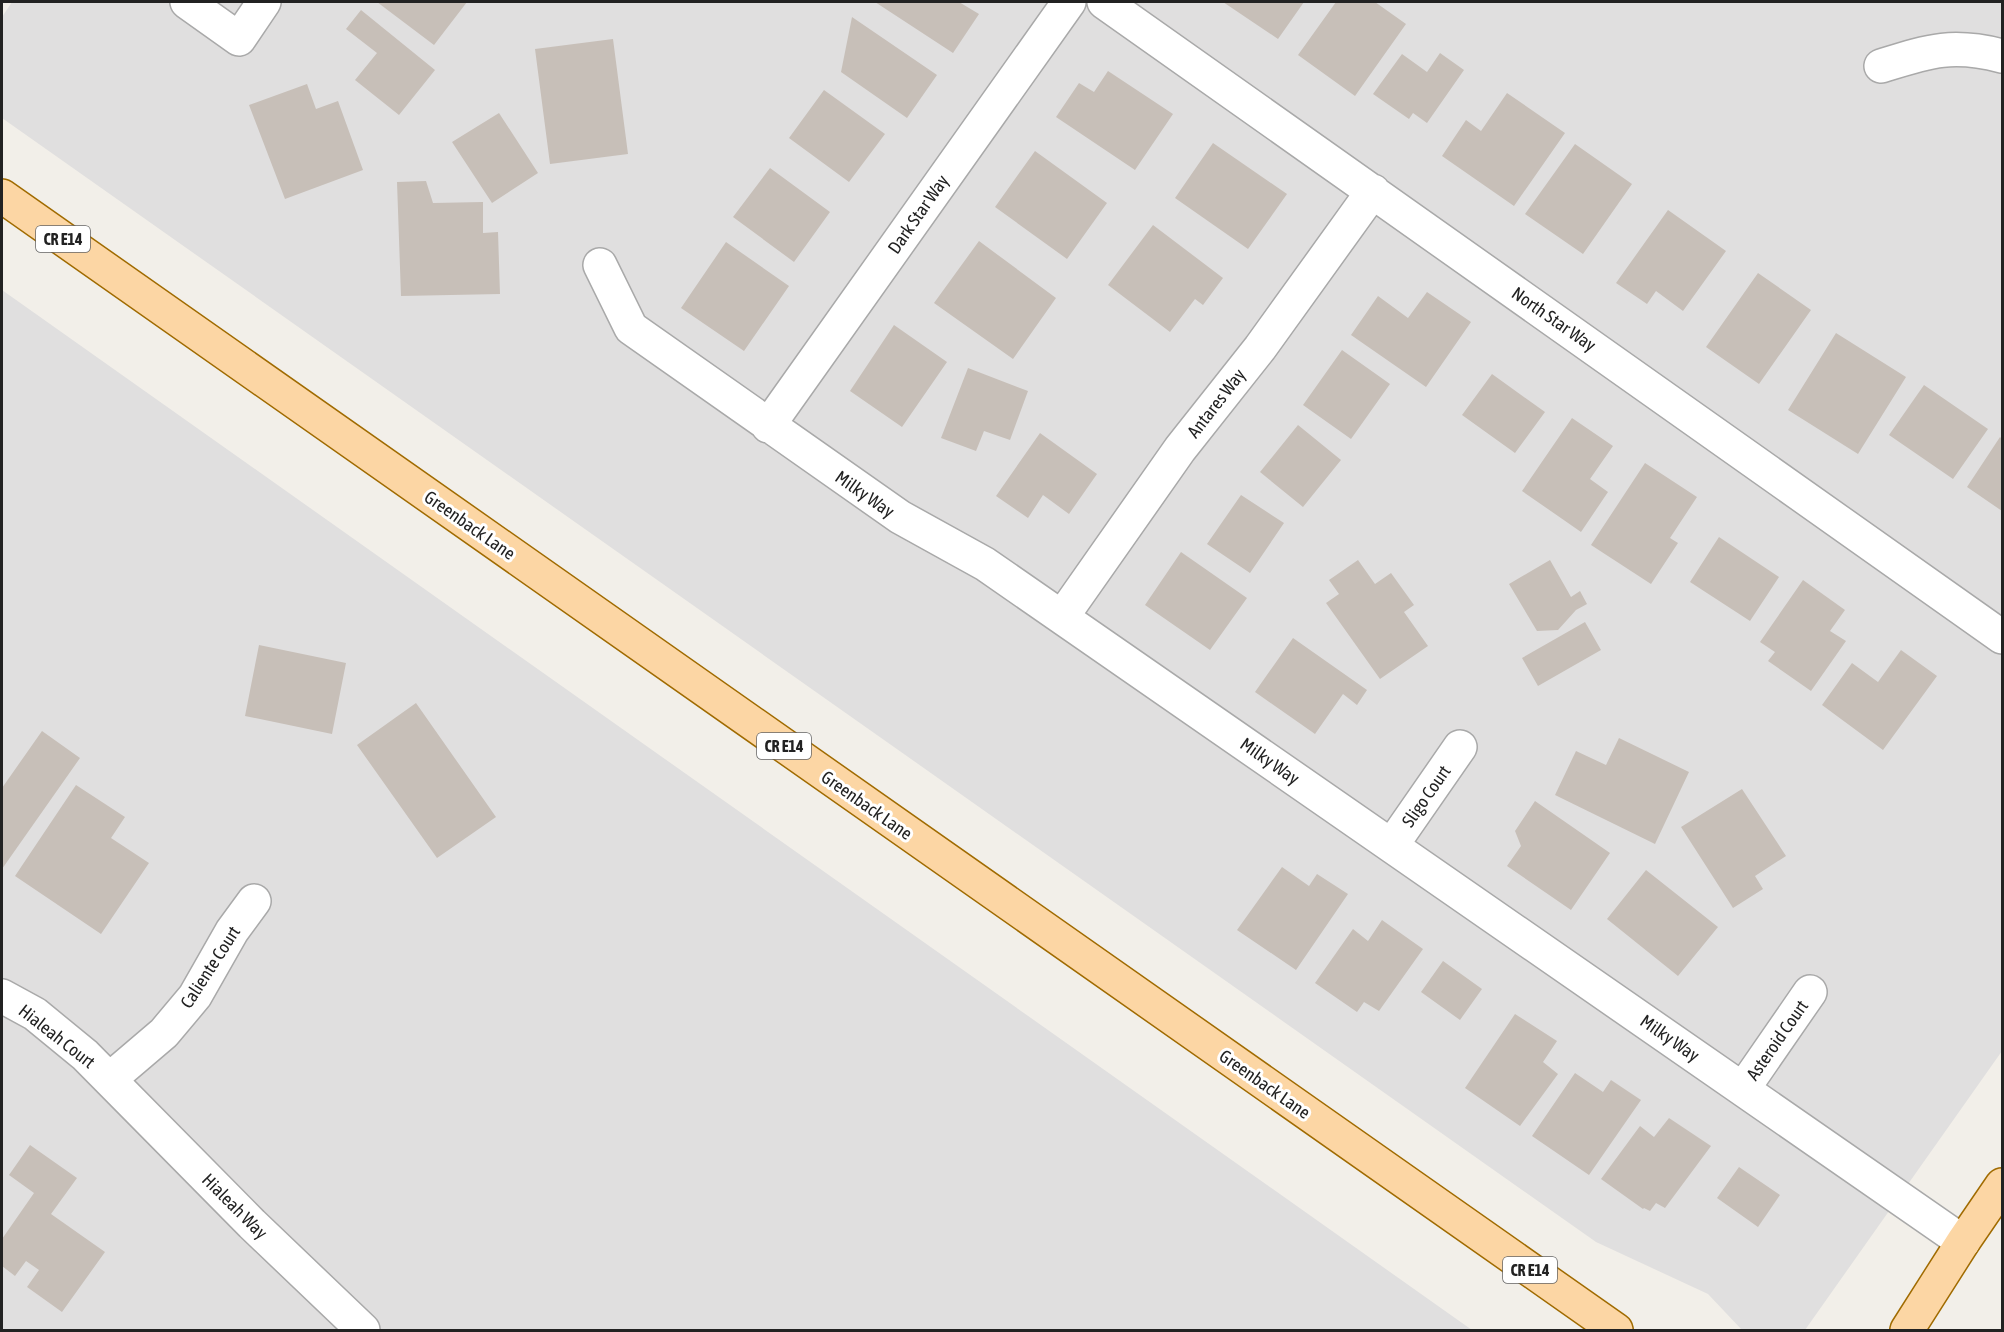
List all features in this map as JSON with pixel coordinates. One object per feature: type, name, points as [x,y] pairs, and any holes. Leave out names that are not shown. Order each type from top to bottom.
[{"type":"main road","name":"Greenback Lane","points":[[2,196],[1616,1330]]},
{"type":"main road","points":[[1907,1330],[2002,1185]]},
{"type":"street","points":[[187,2],[238,39],[264,2]]},
{"type":"street","name":"Dark Star Way","points":[[768,426],[1069,2]]},
{"type":"street","name":"North Star Way","points":[[1104,2],[2002,637]]},
{"type":"street","points":[[1881,66],[1927,51],[1956,48],[1979,50],[2002,56]]},
{"type":"street","name":"Antares Way","points":[[1062,617],[1180,449],[1260,348],[1373,191]]},
{"type":"street","name":"Milky Way","points":[[600,265],[631,328],[900,517],[985,564],[1963,1242]]},
{"type":"street","name":"Sligo Court","points":[[1392,845],[1460,747]]},
{"type":"street","name":"Caliente Court","points":[[110,1079],[164,1033],[195,996],[232,931],[254,901]]},
{"type":"street","name":"Asteroid Court","points":[[1743,1089],[1810,992]]},
{"type":"street","name":"Hialeah Court","points":[[2,996],[34,1014],[85,1055],[110,1079]]},
{"type":"street","name":"Hialeah Way","points":[[110,1079],[252,1224],[363,1330]]},
{"type":"shaded area","points":[[12,2],[2002,2],[2002,1051],[1805,1330],[1742,1330],[1708,1294],[1596,1242],[2,118],[2,17]]},
{"type":"shaded area","points":[[2,290],[1472,1330],[2,1330]]},
{"type":"building","points":[[377,2],[467,2],[434,45]]},
{"type":"building","points":[[875,2],[959,2],[979,14],[953,53]]},
{"type":"building","points":[[1223,2],[1304,2],[1278,39]]},
{"type":"building","points":[[1336,2],[1375,2],[1406,24],[1355,96],[1298,55]]},
{"type":"building","points":[[361,10],[435,70],[399,115],[355,80],[377,53],[346,29]]},
{"type":"building","points":[[852,17],[937,75],[907,118],[841,72]]},
{"type":"building","points":[[613,39],[628,154],[550,164],[535,49]]},
{"type":"building","points":[[1440,53],[1464,70],[1427,123],[1413,113],[1409,119],[1373,94],[1402,54],[1427,72]]},
{"type":"building","points":[[1108,71],[1173,114],[1135,170],[1056,117],[1079,83],[1094,92]]},
{"type":"building","points":[[307,84],[316,109],[338,101],[363,170],[285,199],[249,105]]},
{"type":"building","points":[[824,90],[885,134],[849,182],[789,138]]},
{"type":"building","points":[[1507,93],[1565,133],[1514,206],[1442,156],[1466,120],[1481,131]]},
{"type":"building","points":[[499,113],[538,173],[492,203],[452,142]]},
{"type":"building","points":[[1213,143],[1287,194],[1248,249],[1175,198]]},
{"type":"building","points":[[1575,144],[1632,184],[1583,254],[1525,214]]},
{"type":"building","points":[[1035,151],[1107,203],[1067,259],[995,207]]},
{"type":"building","points":[[770,168],[830,212],[794,262],[733,217]]},
{"type":"building","points":[[426,181],[433,203],[483,202],[483,233],[498,232],[500,294],[401,296],[397,182]]},
{"type":"building","points":[[1668,210],[1726,251],[1683,311],[1656,291],[1647,304],[1616,283]]},
{"type":"building","points":[[1153,225],[1223,278],[1203,305],[1195,299],[1170,332],[1108,285]]},
{"type":"building","points":[[979,241],[1056,298],[1013,359],[934,303]]},
{"type":"building","points":[[726,242],[789,286],[744,351],[681,308]]},
{"type":"building","points":[[1758,273],[1811,310],[1759,384],[1706,347]]},
{"type":"building","points":[[1427,292],[1471,322],[1426,387],[1351,335],[1378,296],[1408,318]]},
{"type":"building","points":[[894,325],[947,362],[902,427],[850,391]]},
{"type":"building","points":[[1836,333],[1906,377],[1858,454],[1788,410]]},
{"type":"building","points":[[1342,350],[1390,384],[1351,439],[1303,405]]},
{"type":"building","points":[[968,368],[1028,391],[1010,440],[984,431],[976,451],[941,438]]},
{"type":"building","points":[[1492,374],[1545,412],[1515,453],[1462,415]]},
{"type":"building","points":[[1924,385],[1988,429],[1953,479],[1889,435]]},
{"type":"building","points":[[1572,418],[1613,446],[1590,479],[1608,492],[1581,532],[1522,491]]},
{"type":"building","points":[[1298,425],[1341,460],[1303,507],[1260,472]]},
{"type":"building","points":[[1040,433],[1097,474],[1069,514],[1043,495],[1028,518],[996,496]]},
{"type":"building","points":[[2000,437],[2002,439],[2002,511],[1967,487]]},
{"type":"building","points":[[1645,463],[1697,497],[1670,538],[1678,543],[1651,584],[1591,545]]},
{"type":"building","points":[[1241,495],[1284,523],[1250,573],[1207,544]]},
{"type":"building","points":[[1719,537],[1779,577],[1750,621],[1690,582]]},
{"type":"building","points":[[1181,552],[1247,598],[1210,650],[1145,605]]},
{"type":"building","points":[[1358,560],[1375,584],[1391,573],[1414,605],[1404,612],[1428,646],[1380,679],[1326,603],[1339,594],[1329,580]]},
{"type":"building","points":[[1550,560],[1571,597],[1580,591],[1587,604],[1576,610],[1558,630],[1537,631],[1509,584]]},
{"type":"building","points":[[1803,580],[1845,610],[1830,631],[1846,641],[1811,691],[1768,661],[1775,652],[1760,642]]},
{"type":"building","points":[[1585,622],[1601,650],[1538,686],[1522,658]]},
{"type":"building","points":[[1293,638],[1367,690],[1357,705],[1343,694],[1315,734],[1255,692]]},
{"type":"building","points":[[259,645],[346,663],[332,734],[245,716]]},
{"type":"building","points":[[1901,650],[1937,676],[1883,750],[1822,705],[1852,663],[1878,682]]},
{"type":"building","points":[[416,703],[496,817],[437,858],[357,745]]},
{"type":"building","points":[[42,731],[80,758],[2,869],[2,788]]},
{"type":"building","points":[[1619,738],[1689,772],[1655,844],[1555,795],[1576,751],[1606,765]]},
{"type":"building","points":[[76,785],[125,817],[111,838],[149,863],[101,934],[15,876]]},
{"type":"building","points":[[1742,789],[1786,856],[1755,876],[1763,889],[1733,908],[1681,827]]},
{"type":"building","points":[[1535,801],[1610,853],[1571,910],[1507,866],[1521,846],[1515,831]]},
{"type":"building","points":[[1282,867],[1309,886],[1317,874],[1348,894],[1296,970],[1237,930]]},
{"type":"building","points":[[1646,870],[1718,927],[1678,976],[1607,919]]},
{"type":"building","points":[[1382,920],[1423,949],[1379,1011],[1364,1002],[1357,1012],[1315,983],[1353,929],[1368,941]]},
{"type":"building","points":[[1443,961],[1482,989],[1460,1020],[1421,992]]},
{"type":"building","points":[[1515,1014],[1557,1041],[1543,1062],[1558,1074],[1520,1126],[1465,1088]]},
{"type":"building","points":[[1575,1073],[1603,1092],[1611,1080],[1641,1100],[1589,1175],[1532,1136]]},
{"type":"building","points":[[1669,1118],[1711,1146],[1665,1208],[1656,1203],[1650,1211],[1643,1209],[1601,1179],[1640,1126],[1654,1137]]},
{"type":"building","points":[[30,1145],[77,1178],[51,1214],[105,1252],[62,1312],[27,1287],[39,1270],[26,1261],[15,1276],[2,1266],[2,1239],[34,1193],[9,1175]]},
{"type":"building","points":[[1739,1167],[1780,1195],[1758,1227],[1717,1198]]}]
